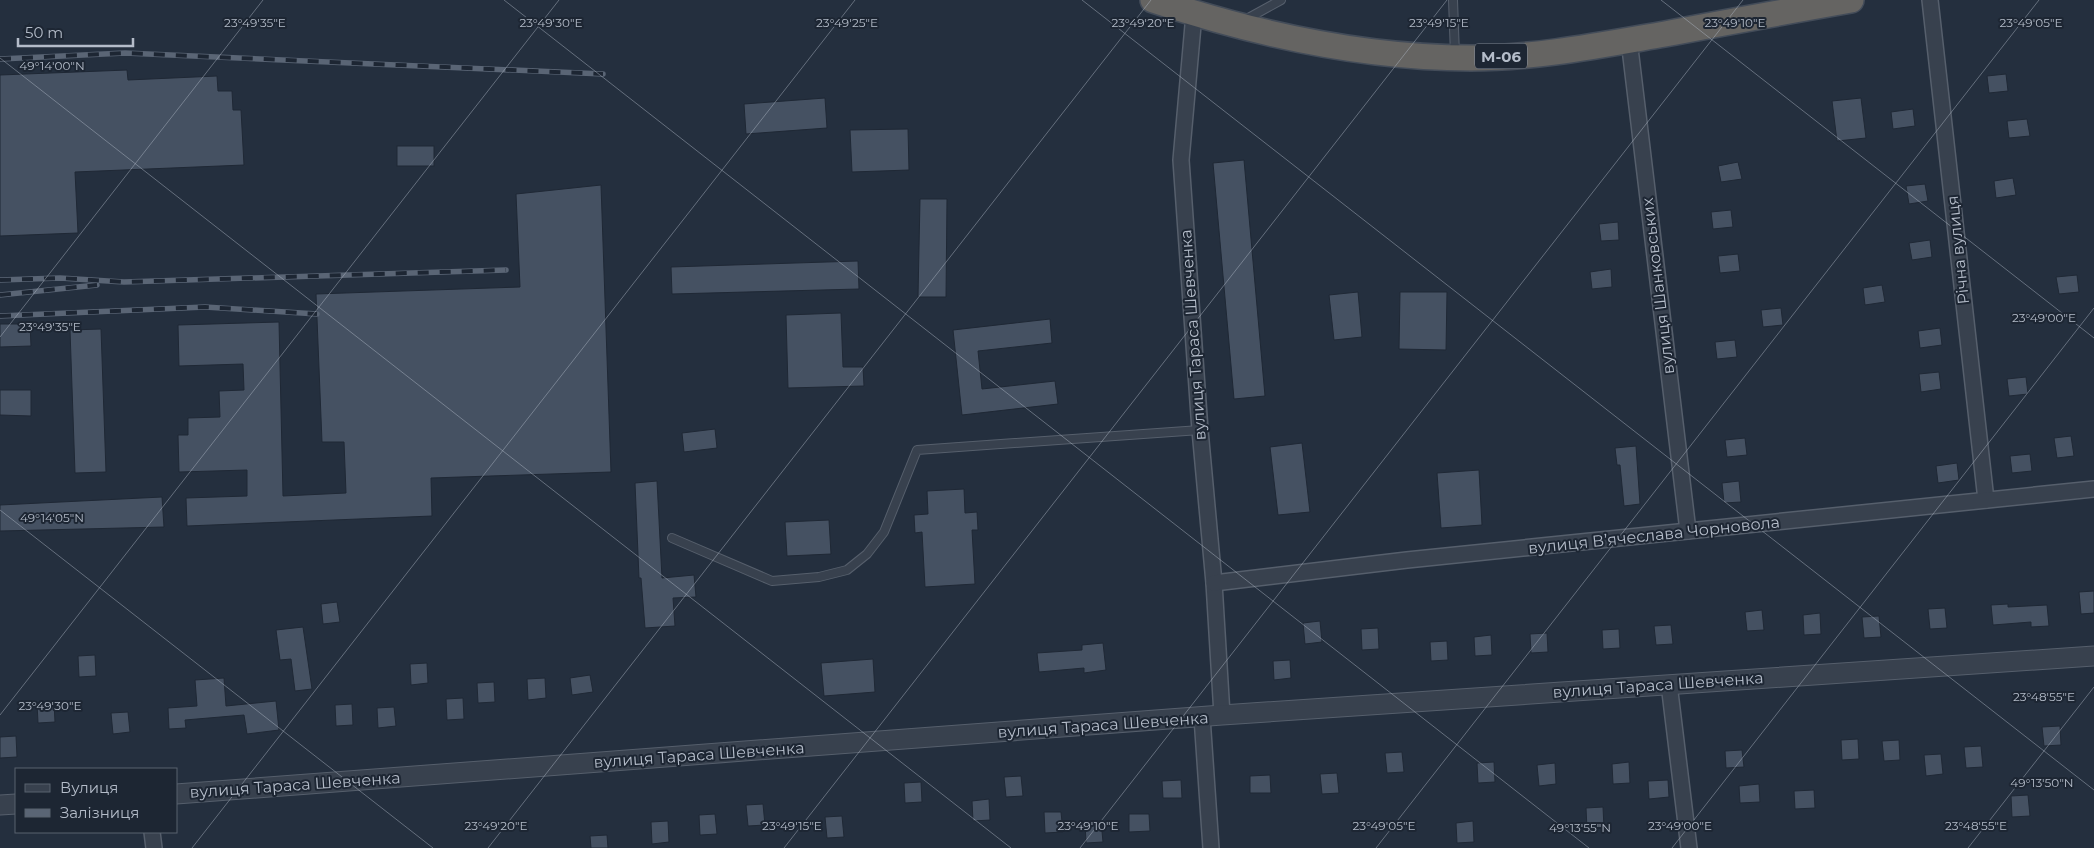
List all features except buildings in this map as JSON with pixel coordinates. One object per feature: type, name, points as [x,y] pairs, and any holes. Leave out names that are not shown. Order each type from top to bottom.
[{"type":"highway","name":"М-06","points":[[1153,0],[1194,14],[1264,33],[1333,46],[1394,54],[1455,57],[1529,55],[1629,40],[1851,0]]},
{"type":"street","name":"Річна вулиця","points":[[1930,0],[1986,500]]},
{"type":"street","name":"вулиця Тараса Шевченка","points":[[1194,14],[1181,160],[1200,430],[1214,584],[1222,715]]},
{"type":"street","name":"вулиця Шанковських","points":[[1629,40],[1688,532]]},
{"type":"street","name":"вулиця Вʼячеслава Чорновола","points":[[1214,584],[1407,560],[2094,489]]},
{"type":"street","name":"вулиця Тараса Шевченка","points":[[178,794],[1222,715],[2094,656]]},
{"type":"street","points":[[1669,684],[1689,848]]},
{"type":"street","points":[[1202,717],[1211,848]]},
{"type":"street","points":[[0,806],[15,804]]},
{"type":"street","points":[[152,833],[154,848]]},
{"type":"lane","points":[[1235,25],[1281,0]]},
{"type":"lane","points":[[1453,0],[1455,57]]},
{"type":"lane","points":[[672,538],[772,581],[819,577],[847,570],[867,554],[884,532],[917,450],[1200,430]]},
{"type":"railway","points":[[0,59],[125,53],[603,74]]},
{"type":"railway","points":[[0,280],[60,278],[124,282],[506,270]]},
{"type":"railway","points":[[0,295],[97,285]]},
{"type":"railway","points":[[0,316],[205,307],[317,314]]}]
